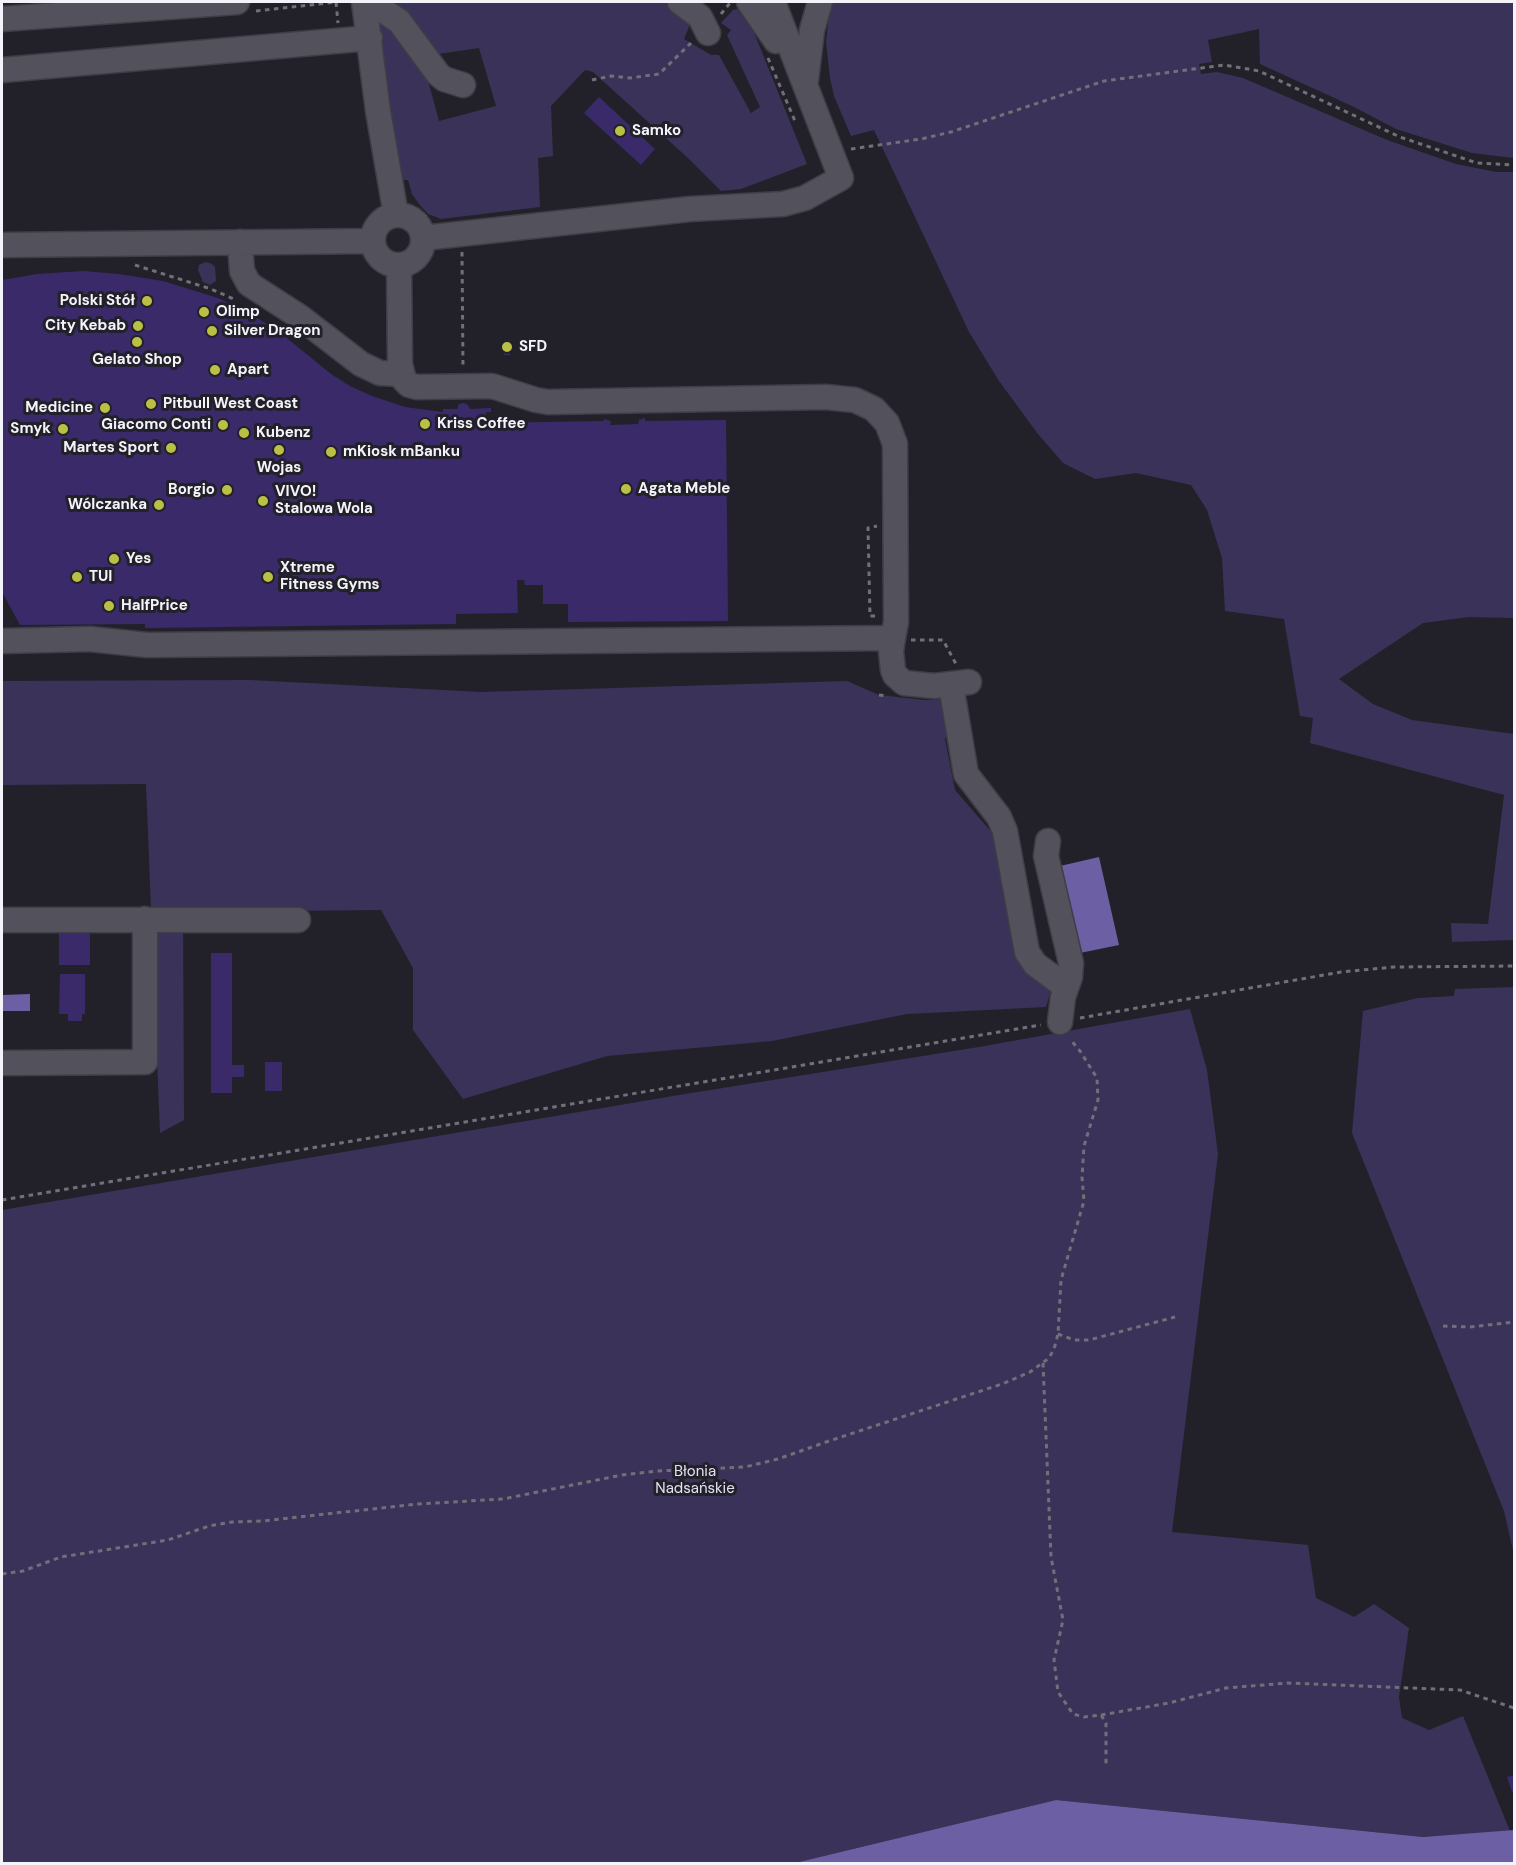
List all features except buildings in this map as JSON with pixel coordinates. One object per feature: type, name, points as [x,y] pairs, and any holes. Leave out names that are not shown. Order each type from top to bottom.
[{"type":"street","points":[[2,19],[237,2]]},
{"type":"street","points":[[364,2],[378,111],[396,215]]},
{"type":"street","points":[[370,2],[399,21],[438,74],[444,79],[463,85]]},
{"type":"street","points":[[680,2],[700,17],[708,33]]},
{"type":"street","points":[[749,2],[806,86]]},
{"type":"street","points":[[423,238],[690,209],[783,204],[805,198],[841,178],[773,2]]},
{"type":"street","points":[[786,33],[787,2]]},
{"type":"street","points":[[806,86],[813,30],[820,2]]},
{"type":"street","points":[[2,70],[370,39]]},
{"type":"street","points":[[396,215],[411,218],[417,224],[423,238],[421,249],[415,258],[399,265],[386,262],[381,258],[373,241],[379,223],[387,217],[396,215]]},
{"type":"street","points":[[2,245],[373,241]]},
{"type":"street","points":[[240,242],[242,271],[249,284],[300,317],[361,364],[380,374],[401,374]]},
{"type":"street","points":[[399,265],[401,374],[409,385],[417,387],[492,386],[548,402],[826,398],[855,400],[867,404],[887,423],[895,444],[900,632],[892,664],[895,675],[900,681],[918,686],[961,683],[966,774],[999,817],[1005,831],[1027,952],[1035,964],[1066,987]]},
{"type":"street","points":[[2,641],[90,639],[147,645],[900,632]]},
{"type":"street","points":[[1048,841],[1046,856],[1071,963],[1070,977],[1060,1011],[1060,1022]]},
{"type":"street","points":[[2,1063],[145,1062],[145,919]]},
{"type":"street","points":[[2,920],[298,920]]},
{"type":"path","points":[[592,80],[611,76],[630,78],[659,74],[688,45],[708,33]]},
{"type":"path","points":[[765,51],[796,122]]},
{"type":"path","points":[[832,154],[854,148],[921,139],[951,132],[1104,81],[1224,65],[1259,71],[1400,137],[1477,163],[1515,165]]},
{"type":"path","points":[[461,233],[464,385]]},
{"type":"path","points":[[126,265],[148,268],[211,289],[240,302]]},
{"type":"path","points":[[883,525],[868,528],[870,616],[900,632],[943,640],[960,671],[961,683]]},
{"type":"path","points":[[2,1200],[1060,1022],[1341,972],[1394,968],[1515,966]]},
{"type":"path","points":[[2,1574],[23,1571],[62,1557],[168,1540],[209,1526],[232,1522],[262,1521],[418,1504],[503,1499],[634,1473],[744,1467],[778,1460],[1002,1384],[1029,1372],[1043,1363],[1054,1349],[1058,1334],[1061,1280],[1084,1201],[1082,1177],[1084,1146],[1098,1100],[1097,1078],[1090,1065],[1067,1036],[1060,1022]]},
{"type":"path","points":[[1058,1334],[1074,1340],[1089,1340],[1175,1317]]},
{"type":"path","points":[[1443,1326],[1469,1327],[1515,1322]]},
{"type":"path","points":[[1043,1363],[1051,1557],[1063,1620],[1054,1660],[1058,1692],[1072,1714],[1084,1717],[1101,1715],[1169,1703],[1226,1688],[1288,1683],[1460,1690],[1515,1707]]},
{"type":"path","points":[[1101,1715],[1106,1723],[1106,1766]]},
{"type":"green space","points":[[384,2],[670,2],[691,22],[684,39],[711,55],[719,55],[751,113],[760,107],[727,35],[731,30],[721,23],[733,10],[737,9],[753,30],[807,164],[741,189],[721,191],[593,72],[585,70],[551,106],[553,156],[538,158],[540,207],[441,219],[428,214],[412,194],[408,180],[401,180],[377,10],[424,66],[439,121],[496,106],[479,48],[431,55]]},
{"type":"green space","points":[[1514,2],[1514,158],[1472,153],[1396,129],[1260,64],[1259,29],[1208,40],[1212,62],[1199,64],[1201,74],[1217,72],[1243,78],[1387,140],[1456,164],[1496,172],[1514,172],[1514,618],[1469,617],[1423,623],[1339,679],[1373,704],[1412,720],[1514,734],[1514,940],[1452,942],[1451,923],[1488,924],[1504,795],[1310,743],[1313,718],[1300,716],[1284,619],[1225,611],[1222,558],[1207,510],[1191,485],[1136,473],[1095,479],[1063,463],[1038,434],[999,381],[969,332],[874,130],[851,136],[834,96],[826,43],[830,3]]},
{"type":"green space","points":[[206,262],[215,267],[216,281],[210,285],[203,282],[198,270],[199,265]]},
{"type":"green space","points":[[250,680],[481,692],[847,681],[879,695],[925,700],[964,698],[945,739],[955,790],[994,835],[1052,987],[1046,1007],[907,1014],[772,1041],[607,1056],[463,1099],[413,1030],[413,968],[381,910],[183,912],[184,1120],[160,1133],[146,784],[2,785],[2,681]]},
{"type":"green space","points":[[1514,987],[1514,1555],[1504,1511],[1352,1133],[1363,1011],[1418,998],[1454,996],[1455,989]]},
{"type":"green space","name":"Błonia Nadsańskie","points":[[1190,1009],[1207,1070],[1218,1154],[1172,1532],[1308,1545],[1316,1598],[1354,1617],[1374,1604],[1409,1628],[1399,1697],[1402,1718],[1429,1730],[1463,1716],[1510,1831],[1423,1837],[1056,1800],[795,1863],[2,1864],[2,1210],[679,1095],[979,1047]]},
{"type":"shaded area","points":[[1099,857],[1119,945],[1080,953],[1060,866]]},
{"type":"shaded area","points":[[30,994],[30,1011],[2,1011],[2,995]]},
{"type":"shaded area","points":[[1056,1800],[1423,1837],[1514,1830],[1514,1863],[795,1863]]},
{"type":"place","name":"Samko","points":[[620,131]]},
{"type":"place","name":"Polski Stół","points":[[147,301]]},
{"type":"place","name":"Olimp","points":[[204,312]]},
{"type":"place","name":"City Kebab","points":[[138,326]]},
{"type":"place","name":"Silver Dragon","points":[[212,331]]},
{"type":"place","name":"Gelato Shop","points":[[137,342]]},
{"type":"place","name":"SFD","points":[[507,347]]},
{"type":"place","name":"Apart","points":[[215,370]]},
{"type":"place","name":"Pitbull West Coast","points":[[151,404]]},
{"type":"place","name":"Medicine","points":[[105,408]]},
{"type":"place","name":"Kriss Coffee","points":[[425,424]]},
{"type":"place","name":"Giacomo Conti","points":[[223,425]]},
{"type":"place","name":"Smyk","points":[[63,429]]},
{"type":"place","name":"Kubenz","points":[[244,433]]},
{"type":"place","name":"Martes Sport","points":[[171,448]]},
{"type":"place","name":"Wojas","points":[[279,450]]},
{"type":"place","name":"mKiosk mBanku","points":[[331,452]]},
{"type":"place","name":"Agata Meble","points":[[626,489]]},
{"type":"place","name":"Borgio","points":[[227,490]]},
{"type":"place","name":"VIVO! Stalowa Wola","points":[[263,501]]},
{"type":"place","name":"Wólczanka","points":[[159,505]]},
{"type":"place","name":"Yes","points":[[114,559]]},
{"type":"place","name":"TUI","points":[[77,577]]},
{"type":"place","name":"Xtreme Fitness Gyms","points":[[268,577]]},
{"type":"place","name":"HalfPrice","points":[[109,606]]}]
